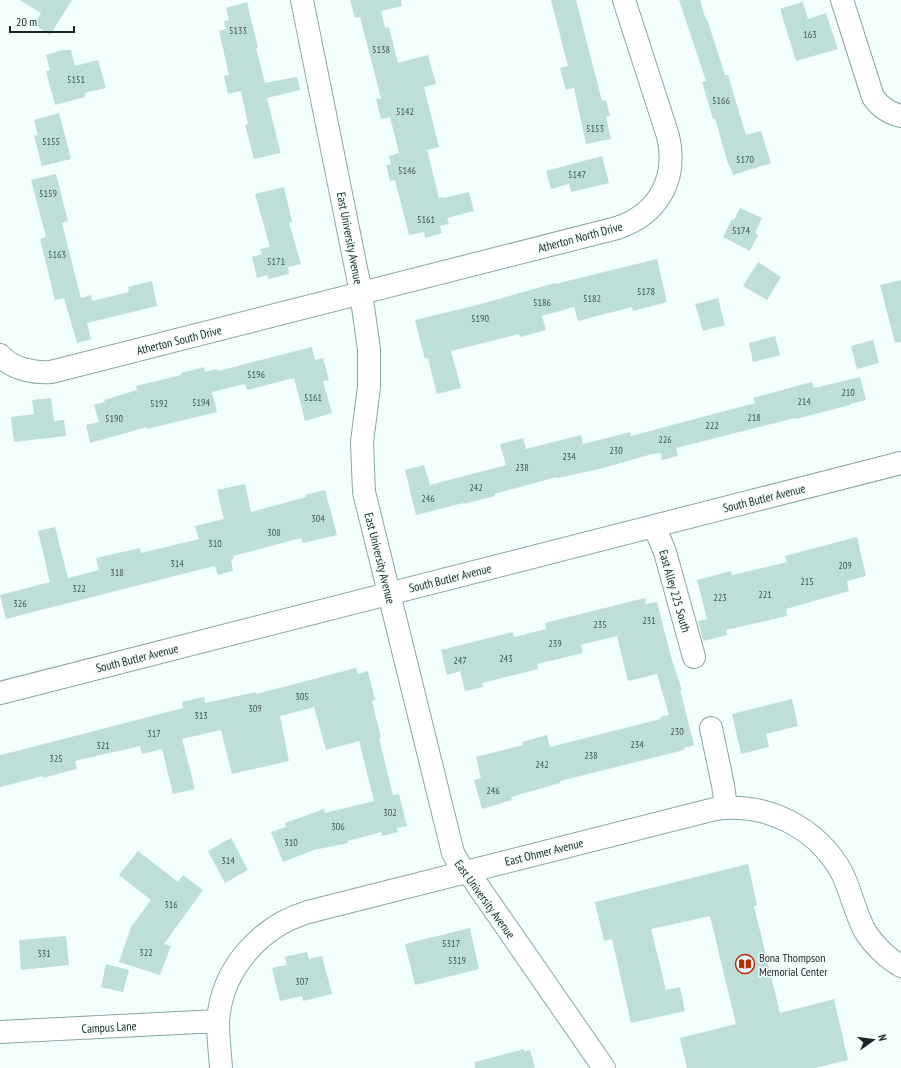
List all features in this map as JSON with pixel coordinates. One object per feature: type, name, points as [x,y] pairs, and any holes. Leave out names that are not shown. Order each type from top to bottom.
[{"type":"street","name":"East University Avenue","points":[[302,0],[361,293],[369,349],[369,387],[362,442],[364,492],[453,853],[461,868],[466,872],[604,1068]]},
{"type":"street","name":"Atherton North Drive","points":[[361,293],[618,228],[635,220],[651,209],[666,184],[671,165],[670,146],[624,0]]},
{"type":"street","points":[[842,0],[872,97],[880,106],[894,114],[901,116]]},
{"type":"street","name":"Atherton South Drive","points":[[0,355],[20,368],[39,373],[50,372],[361,293]]},
{"type":"street","name":"South Butler Avenue","points":[[0,693],[901,463]]},
{"type":"street","name":"East Alley 225 South","points":[[654,526],[665,552],[694,657]]},
{"type":"street","points":[[712,728],[726,807]]},
{"type":"street","name":"East Ohmer Avenue","points":[[221,1068],[218,1021],[223,994],[241,957],[262,935],[279,924],[297,915],[308,912],[726,807],[746,808],[776,815],[794,823],[818,841],[831,856],[842,874],[866,932],[887,956],[901,966]]},
{"type":"street","name":"Campus Lane","points":[[0,1032],[218,1021]]},
{"type":"building","points":[[20,0],[72,0],[50,35],[34,24],[41,13]]},
{"type":"building","points":[[350,0],[401,0],[402,6],[381,11],[385,28],[389,27],[398,63],[428,55],[436,84],[424,87],[439,147],[427,150],[439,198],[469,192],[474,211],[447,218],[449,224],[440,226],[442,233],[425,238],[424,232],[409,235],[395,180],[390,181],[386,165],[391,164],[389,156],[399,153],[390,117],[381,119],[376,99],[381,98],[360,17],[355,18]]},
{"type":"building","points":[[551,0],[576,0],[602,101],[606,100],[610,116],[606,117],[611,139],[586,144],[574,88],[566,90],[560,68],[568,66]]},
{"type":"building","points":[[679,0],[700,0],[725,75],[728,75],[746,135],[761,131],[771,163],[733,175],[728,164],[715,118],[713,119],[702,82],[706,81]]},
{"type":"building","points":[[247,2],[265,83],[297,77],[300,90],[267,98],[280,153],[254,159],[245,125],[248,124],[241,91],[228,94],[224,76],[229,75],[219,31],[226,29],[224,21],[229,20],[226,8]]},
{"type":"building","points":[[803,2],[808,19],[826,13],[838,49],[796,61],[780,9]]},
{"type":"building","points":[[63,50],[71,50],[75,66],[98,60],[106,88],[85,93],[85,97],[55,105],[46,71],[50,70],[46,55]]},
{"type":"building","points":[[59,113],[71,159],[42,166],[34,136],[38,135],[34,120]]},
{"type":"building","points":[[602,156],[609,183],[571,192],[569,184],[551,189],[546,171]]},
{"type":"building","points":[[56,174],[68,221],[62,223],[81,298],[91,295],[92,301],[129,292],[128,287],[152,281],[157,306],[87,323],[91,339],[77,343],[64,298],[55,300],[40,239],[46,237],[31,180]]},
{"type":"building","points":[[284,187],[292,222],[289,223],[301,264],[288,267],[289,274],[268,279],[267,275],[257,278],[252,257],[262,254],[260,249],[270,247],[255,194]]},
{"type":"building","points":[[740,208],[762,218],[755,233],[758,235],[750,251],[723,237],[732,219],[734,220]]},
{"type":"building","points":[[657,259],[667,302],[633,311],[632,307],[578,321],[574,307],[542,316],[546,330],[520,337],[519,334],[451,351],[461,388],[437,394],[428,358],[425,359],[415,320],[477,305],[555,283]]},
{"type":"building","points":[[758,262],[781,277],[767,300],[743,286]]},
{"type":"building","points":[[901,280],[901,342],[895,343],[880,285]]},
{"type":"building","points":[[718,298],[725,325],[703,331],[695,304]]},
{"type":"building","points":[[775,336],[780,355],[753,362],[749,343]]},
{"type":"building","points":[[873,340],[879,363],[857,369],[851,346]]},
{"type":"building","points":[[312,347],[315,360],[323,358],[329,380],[323,381],[332,413],[305,421],[294,378],[247,390],[245,384],[212,392],[217,412],[147,429],[147,427],[90,443],[86,425],[99,422],[94,405],[105,402],[104,400],[137,390],[136,386],[181,375],[181,373],[204,367],[205,372],[217,369],[218,371]]},
{"type":"building","points":[[860,377],[866,400],[850,405],[676,448],[678,456],[662,460],[661,453],[652,454],[603,468],[557,477],[494,494],[495,496],[416,515],[405,470],[424,465],[430,485],[506,465],[500,444],[523,438],[526,449],[581,435],[583,444],[630,432],[631,436],[755,403],[753,398],[812,382],[814,388]]},
{"type":"building","points":[[51,398],[54,421],[64,420],[66,436],[14,442],[11,417],[34,414],[32,400]]},
{"type":"building","points":[[245,484],[251,512],[306,497],[305,495],[325,490],[337,535],[303,543],[301,538],[233,556],[234,559],[231,560],[233,571],[218,575],[215,566],[6,619],[0,595],[50,582],[38,531],[55,527],[68,578],[99,570],[96,558],[140,548],[141,553],[199,539],[195,526],[224,519],[217,490]]},
{"type":"building","points":[[857,537],[866,576],[847,581],[849,591],[786,609],[787,616],[726,630],[727,635],[703,641],[698,621],[707,619],[697,580],[731,571],[732,575],[787,562],[785,556]]},
{"type":"building","points":[[645,598],[646,604],[657,602],[671,657],[682,690],[680,690],[694,745],[684,748],[684,750],[560,781],[560,783],[511,797],[512,800],[482,809],[474,780],[481,778],[476,757],[523,745],[522,742],[547,735],[550,747],[661,719],[660,717],[669,715],[657,674],[628,681],[617,636],[581,645],[583,653],[537,664],[538,669],[482,683],[483,687],[465,691],[460,671],[447,675],[441,650],[513,632],[514,637],[546,629],[545,623]]},
{"type":"building","points":[[356,668],[358,674],[368,671],[375,700],[372,701],[381,738],[379,738],[393,795],[399,794],[407,826],[397,828],[398,832],[382,836],[381,832],[348,841],[348,843],[314,850],[283,862],[271,832],[286,827],[285,823],[324,809],[325,813],[374,801],[359,741],[326,750],[314,707],[280,716],[289,761],[232,774],[221,730],[182,739],[195,789],[173,794],[162,749],[142,754],[140,746],[75,761],[77,769],[0,787],[0,755],[183,708],[182,702],[204,697],[205,703],[256,692],[256,694]]},
{"type":"building","points":[[792,699],[798,726],[766,734],[769,747],[741,754],[732,714]]},
{"type":"building","points":[[231,838],[248,870],[225,883],[208,851]]},
{"type":"building","points":[[138,851],[178,882],[183,875],[203,890],[164,944],[171,946],[160,975],[119,962],[131,927],[151,900],[119,875]]},
{"type":"building","name":"Bona Thompson Memorial Center","points":[[748,864],[757,905],[754,906],[780,1013],[834,999],[848,1060],[815,1068],[687,1068],[680,1038],[736,1024],[710,916],[651,929],[666,990],[680,987],[685,1011],[631,1023],[612,939],[604,941],[595,902]]},
{"type":"building","points":[[470,928],[479,969],[415,985],[405,944]]},
{"type":"building","points":[[66,936],[69,965],[21,970],[19,940]]},
{"type":"building","points":[[307,952],[309,959],[322,956],[332,994],[303,1001],[302,996],[280,1001],[272,968],[287,965],[285,957]]},
{"type":"building","points":[[106,964],[129,970],[123,992],[101,987]]},
{"type":"building","points":[[524,1049],[524,1051],[530,1050],[535,1068],[475,1068],[475,1062]]},
{"type":"place","name":"Bona Thompson Memorial Center","points":[[745,964]]}]
